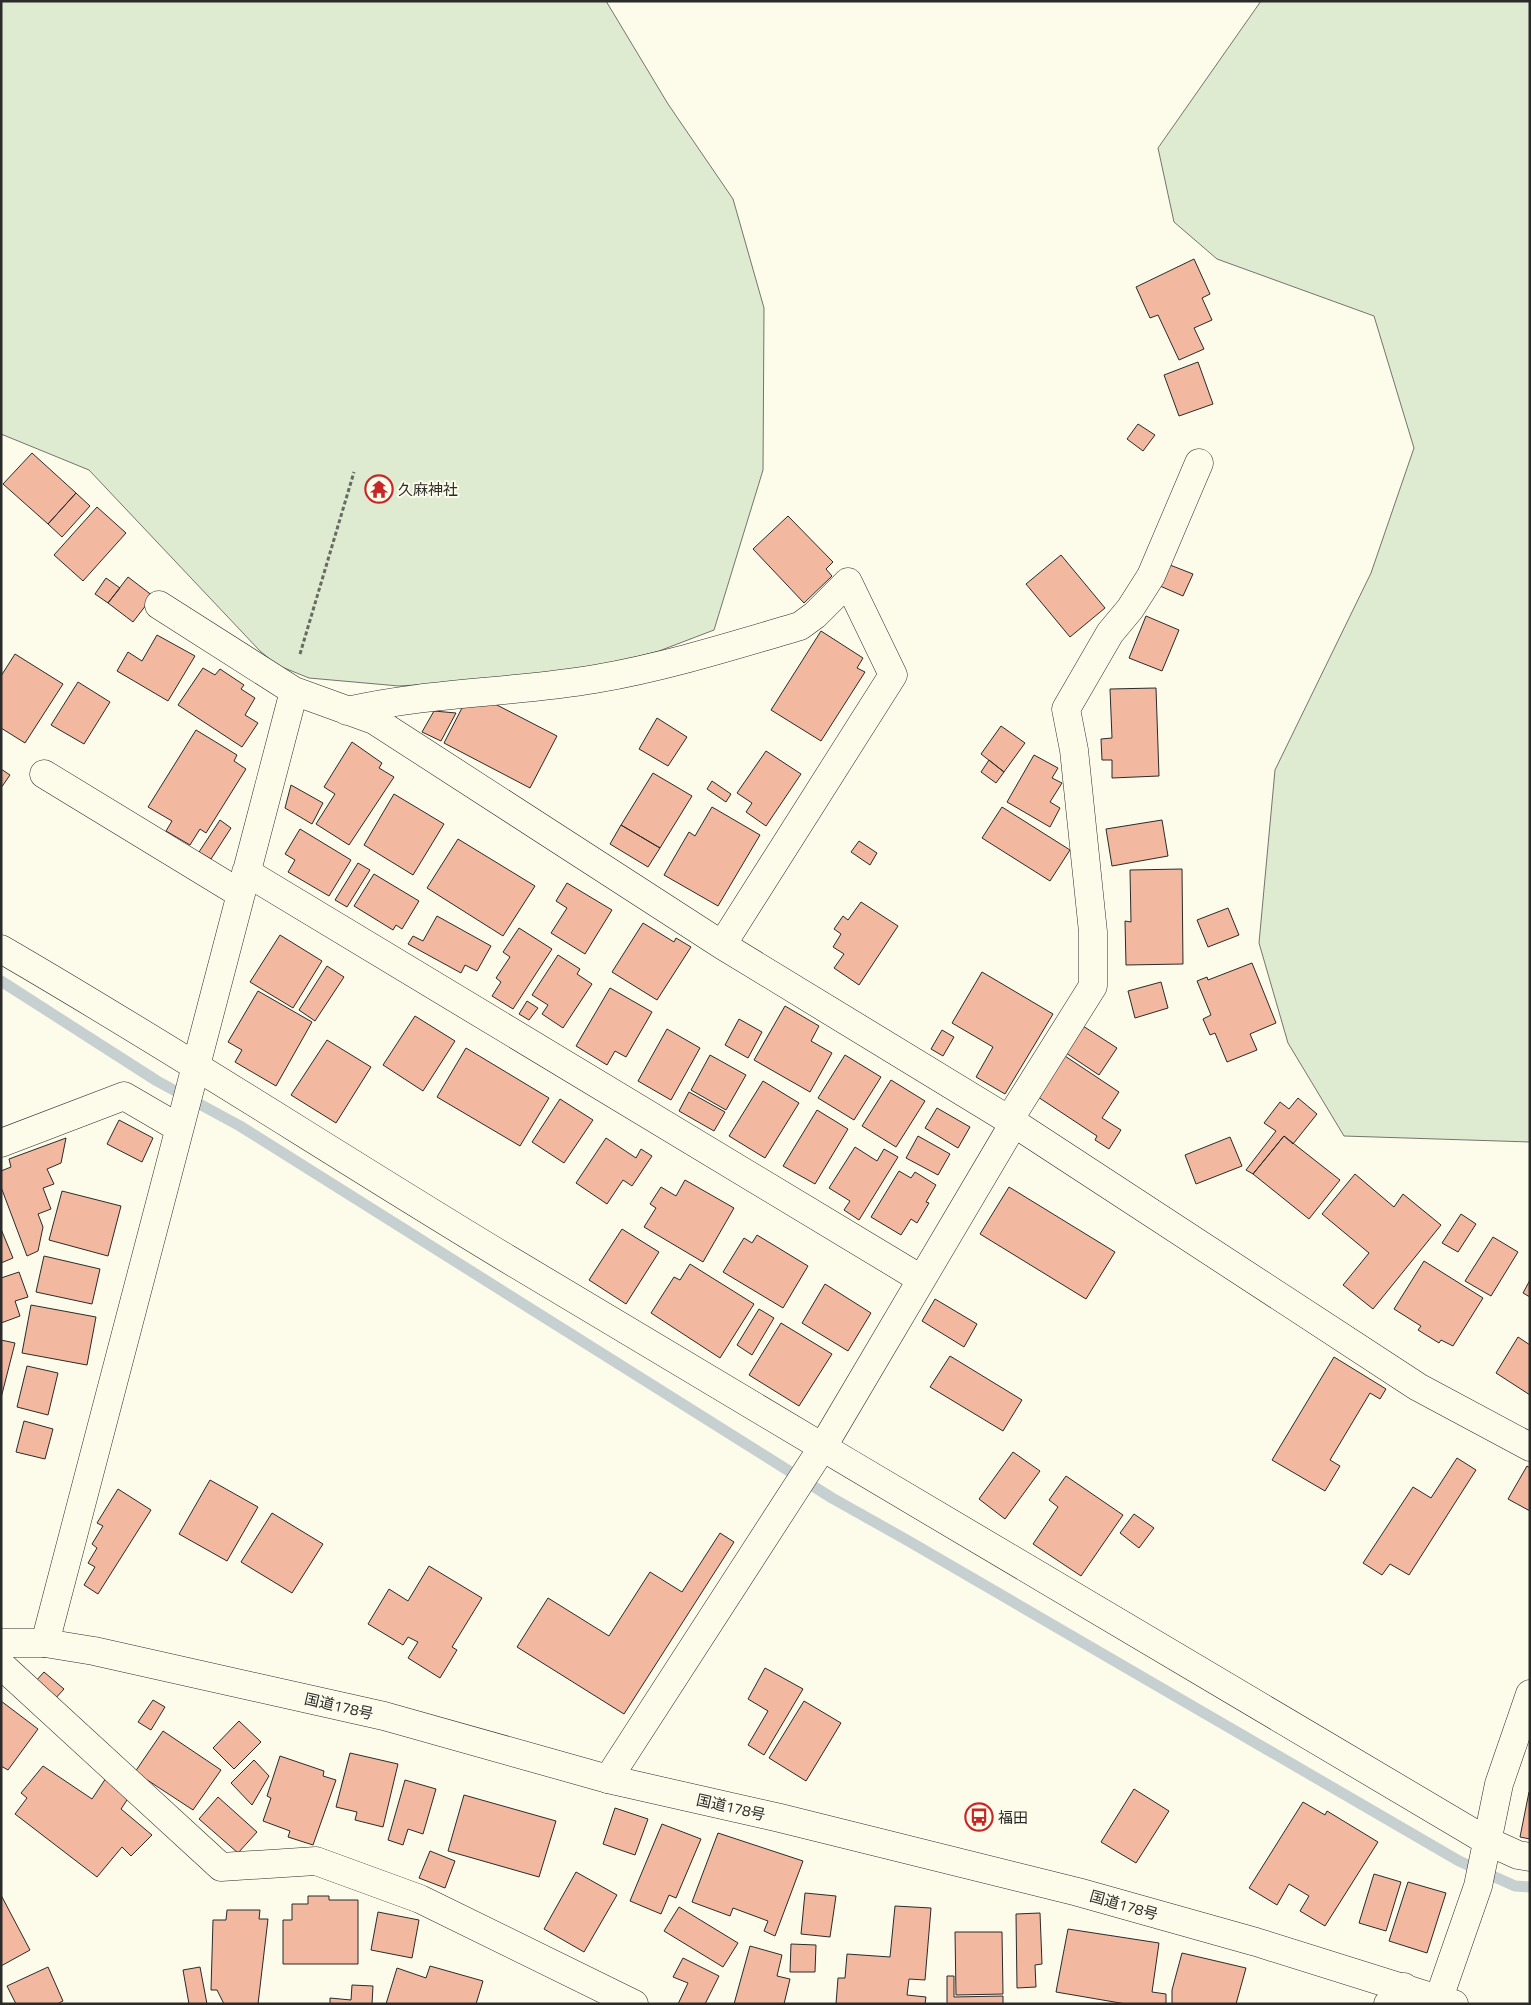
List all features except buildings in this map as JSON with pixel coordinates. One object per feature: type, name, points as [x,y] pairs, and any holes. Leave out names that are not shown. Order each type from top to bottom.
[{"type":"main road","points":[[608,1779],[822,1448],[1011,1121],[1093,986],[1093,932],[1074,750],[1066,709],[1110,634],[1130,609],[1151,576],[1199,463]]},
{"type":"main road","points":[[347,711],[388,702],[594,679],[679,662],[800,626],[815,615],[848,582],[893,675],[722,945]]},
{"type":"main road","points":[[159,605],[292,690],[374,720],[722,945],[1011,1121],[1418,1387],[1530,1447]]},
{"type":"main road","points":[[45,1643],[244,883],[292,690]]},
{"type":"main road","points":[[44,774],[244,883],[921,1279]]},
{"type":"main road","points":[[1,949],[105,1009],[500,1254],[822,1448],[1487,1841],[1518,1855],[1530,1857]]},
{"type":"main road","points":[[1,1143],[124,1096],[179,1128]]},
{"type":"main road","name":"国道178号","points":[[1,1643],[45,1643],[151,1663],[384,1716],[608,1779],[780,1818],[1078,1892],[1396,1995],[1446,2001]]},
{"type":"main road","points":[[1,1665],[221,1867],[316,1861],[420,1899],[634,2004]]},
{"type":"main road","points":[[1446,2001],[1478,1886],[1499,1784],[1530,1694]]},
{"type":"path","points":[[292,690],[354,472]]},
{"type":"green space","points":[[1,1],[606,1],[668,104],[733,199],[764,308],[763,470],[714,630],[659,651],[563,676],[399,686],[309,678],[277,665],[260,651],[89,470],[1,434]]},
{"type":"green space","points":[[1261,1],[1530,1],[1530,1142],[1344,1136],[1288,1043],[1259,943],[1275,770],[1371,573],[1414,448],[1374,316],[1217,259],[1174,222],[1158,148]]},
{"type":"waterway","points":[[1,981],[157,1081],[240,1126],[832,1498],[1459,1861],[1515,1886],[1530,1887]]},
{"type":"place","name":"久麻神社","points":[[379,489]]},
{"type":"place","name":"福田","points":[[979,1817]]}]
